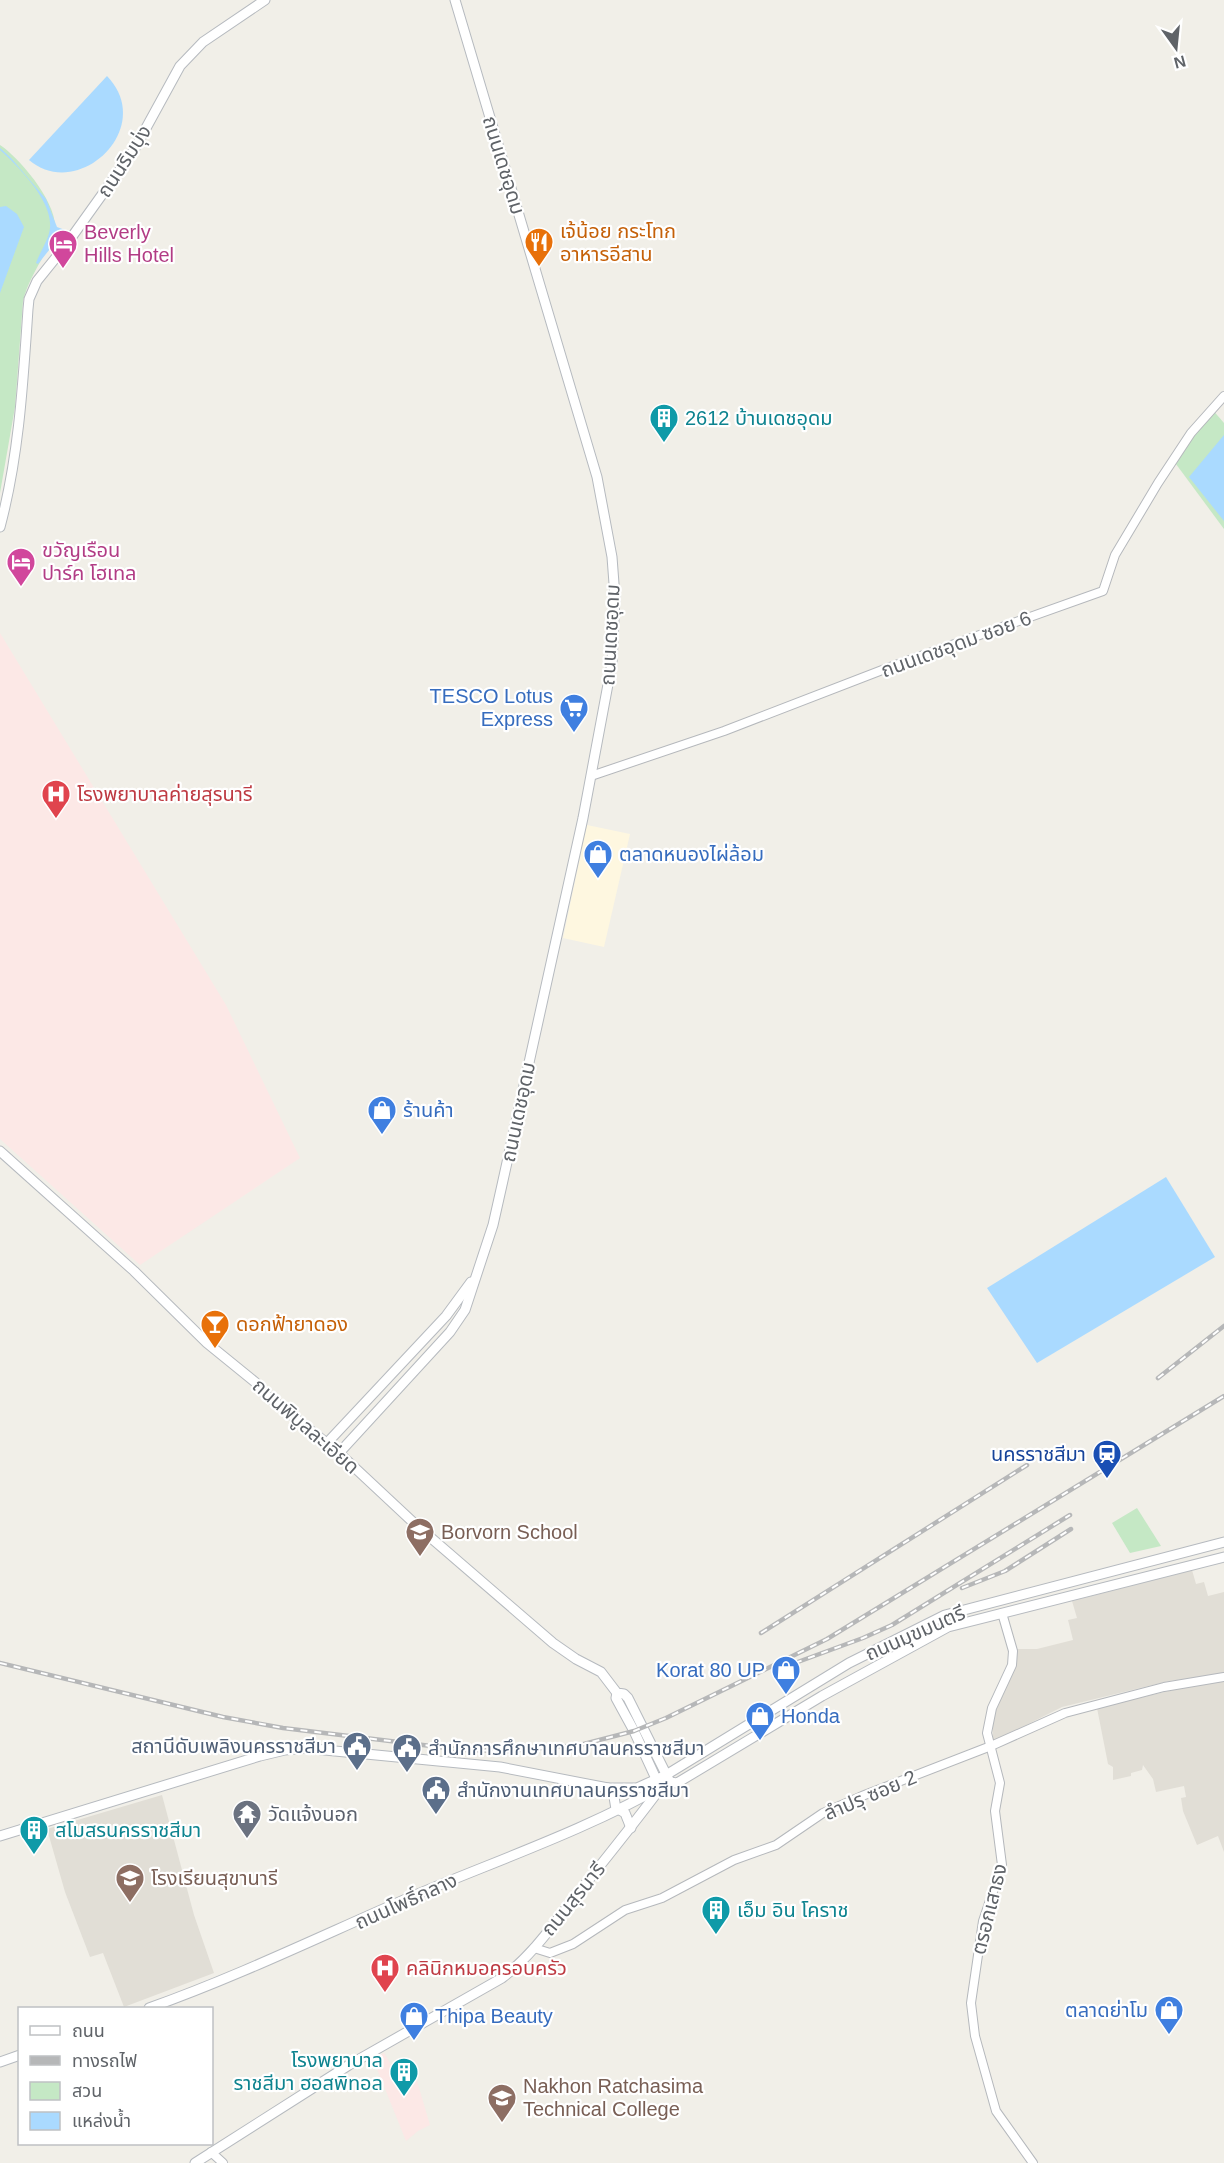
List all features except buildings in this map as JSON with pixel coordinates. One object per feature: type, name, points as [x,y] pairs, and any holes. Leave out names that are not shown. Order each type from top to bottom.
[{"type":"main road","name":"ถนนริมบุ่ง","points":[[0,527],[20,424],[28,309],[37,281],[66,245],[134,150],[180,66],[203,42],[265,0]]},
{"type":"main road","name":"ถนนเดชอุดม","points":[[339,1454],[425,1361],[465,1310],[493,1224],[502,1185],[591,776],[607,695],[614,636],[615,597],[612,557],[597,477],[455,0]]},
{"type":"main road","name":"ถนนพิบูลละเอียด","points":[[0,1151],[134,1271],[207,1343],[255,1382],[265,1394],[327,1443],[415,1524],[553,1643],[576,1659],[601,1672],[617,1693],[628,1698],[668,1778]]},
{"type":"main road","name":"ถนนเดชอุดม","points":[[327,1443],[446,1316],[474,1278]]},
{"type":"main road","points":[[413,1350],[425,1361]]},
{"type":"main road","name":"ถนนมุขมนตรี","points":[[1224,1542],[945,1615],[849,1663],[668,1778],[677,1783],[694,1774],[856,1677],[948,1627],[1224,1557]]},
{"type":"main road","points":[[994,1602],[1002,1613]]},
{"type":"main road","points":[[849,1663],[856,1677]]},
{"type":"main road","name":"ถนนพิบูลละเอียด","points":[[617,1693],[616,1698],[658,1784]]},
{"type":"main road","points":[[0,1836],[260,1756],[304,1748],[500,1767],[608,1788],[633,1789],[658,1784]]},
{"type":"main road","name":"ถนนโพธิ์กลาง","points":[[152,2007],[233,1976],[410,1897],[556,1838],[617,1809],[668,1778]]},
{"type":"main road","name":"ถนนสุรนารี","points":[[195,2163],[349,2065],[502,1978],[534,1948],[632,1828],[658,1784]]},
{"type":"main road","points":[[608,1788],[614,1797],[617,1809],[625,1813],[632,1828]]},
{"type":"main road","points":[[0,2062],[18,2056]]},
{"type":"street","name":"ถนนเดชอุดม ซอย 6","points":[[591,776],[724,731],[890,667],[1103,591],[1115,555],[1158,483],[1191,433],[1224,396]]},
{"type":"street","name":"ตรอกเสาธง","points":[[1002,1613],[1013,1651],[1012,1665],[992,1708],[987,1733],[1000,1783],[995,1811],[1002,1865],[979,1938],[973,1978],[972,2020],[996,2111],[1033,2163]]},
{"type":"street","name":"ลำปรุ ซอย 2","points":[[534,1948],[550,1953],[573,1944],[625,1910],[662,1898],[734,1860],[776,1845],[824,1813],[991,1746],[1065,1713],[1164,1687],[1224,1677]]},
{"type":"street","points":[[211,2152],[223,2163]]},
{"type":"shaded area","name":"โรงพยาบาลค่ายสุรนารี","points":[[0,633],[226,1005],[300,1158],[140,1265],[0,1139]]},
{"type":"shaded area","name":"ตลาดหนองไผ่ล้อม","points":[[587,825],[630,834],[604,947],[563,938]]},
{"type":"shaded area","points":[[1192,1570],[1196,1584],[1204,1582],[1208,1596],[1224,1592],[1224,1674],[1169,1681],[1062,1707],[993,1742],[993,1717],[1016,1664],[1017,1649],[1037,1649],[1073,1640],[1068,1620],[1077,1618],[1072,1601]]},
{"type":"shaded area","points":[[1224,1681],[1224,1852],[1218,1836],[1197,1845],[1183,1811],[1181,1798],[1186,1797],[1184,1786],[1156,1792],[1153,1779],[1143,1765],[1142,1770],[1131,1773],[1131,1776],[1113,1780],[1113,1767],[1108,1764],[1097,1708],[1177,1689]]},
{"type":"shaded area","name":"โรงเรียนสุขานารี","points":[[162,1795],[194,1915],[214,1973],[124,2007],[103,1953],[90,1957],[65,1892],[47,1829]]},
{"type":"shaded area","name":"โรงพยาบาล ราชสีมา ฮอสพิทอล","points":[[384,2053],[395,2071],[412,2064],[430,2125],[406,2141],[373,2059]]},
{"type":"green space","points":[[0,145],[18,161],[38,185],[52,211],[55,223],[51,242],[29,283],[23,301],[15,407],[0,493]]},
{"type":"green space","points":[[1211,408],[1224,423],[1224,529],[1173,460]]},
{"type":"green space","points":[[1137,1508],[1161,1546],[1130,1553],[1112,1523]]},
{"type":"water","points":[[107,76],[120,96],[123,117],[117,137],[105,153],[88,166],[69,172],[48,171],[29,160]]},
{"type":"water","points":[[0,148],[46,199],[57,227],[65,230],[38,264],[36,263],[50,228],[46,207],[33,185]]},
{"type":"water","points":[[6,206],[17,214],[24,227],[0,293],[0,207]]},
{"type":"water","points":[[1224,435],[1224,521],[1189,477]]},
{"type":"water","points":[[1166,1177],[1215,1257],[1037,1363],[987,1288]]},
{"type":"railway","points":[[1158,1378],[1224,1326]]},
{"type":"railway","points":[[0,1663],[223,1717],[283,1728],[464,1750],[508,1751],[580,1745],[634,1731],[666,1718],[827,1639],[1224,1396]]},
{"type":"railway","points":[[761,1633],[1027,1465]]},
{"type":"railway","points":[[795,1663],[892,1625],[1070,1515]]},
{"type":"railway","points":[[962,1588],[1005,1571],[1071,1529]]},
{"type":"place","name":"เจ้น้อย กระโทก อาหารอีสาน","points":[[539,268]]},
{"type":"place","name":"Beverly Hills Hotel","points":[[63,270]]},
{"type":"place","name":"2612 บ้านเดชอุดม","points":[[664,444]]},
{"type":"place","name":"ขวัญเรือน ปาร์ค โฮเทล","points":[[21,588]]},
{"type":"place","name":"TESCO Lotus Express","points":[[574,734]]},
{"type":"place","name":"โรงพยาบาลค่ายสุรนารี","points":[[56,820]]},
{"type":"place","name":"ตลาดหนองไผ่ล้อม","points":[[598,880]]},
{"type":"place","name":"ร้านค้า","points":[[382,1136]]},
{"type":"place","name":"ดอกฟ้ายาดอง","points":[[215,1350]]},
{"type":"place","name":"นครราชสีมา","points":[[1107,1480]]},
{"type":"place","name":"Borvorn School","points":[[420,1558]]},
{"type":"place","name":"Korat 80 UP","points":[[786,1696]]},
{"type":"place","name":"Honda","points":[[760,1742]]},
{"type":"place","name":"สถานีดับเพลิงนครราชสีมา","points":[[357,1772]]},
{"type":"place","name":"สำนักการศึกษาเทศบาลนครราชสีมา","points":[[407,1774]]},
{"type":"place","name":"สำนักงานเทศบาลนครราชสีมา","points":[[436,1816]]},
{"type":"place","name":"วัดแจ้งนอก","points":[[247,1840]]},
{"type":"place","name":"สโมสรนครราชสีมา","points":[[34,1856]]},
{"type":"place","name":"โรงเรียนสุขานารี","points":[[130,1904]]},
{"type":"place","name":"เอ็ม อิน โคราช","points":[[716,1936]]},
{"type":"place","name":"คลินิกหมอครอบครัว","points":[[385,1994]]},
{"type":"place","name":"ตลาดย่าโม","points":[[1169,2036]]},
{"type":"place","name":"Thipa Beauty","points":[[414,2042]]},
{"type":"place","name":"โรงพยาบาล ราชสีมา ฮอสพิทอล","points":[[404,2098]]},
{"type":"place","name":"Nakhon Ratchasima Technical College","points":[[502,2124]]}]
